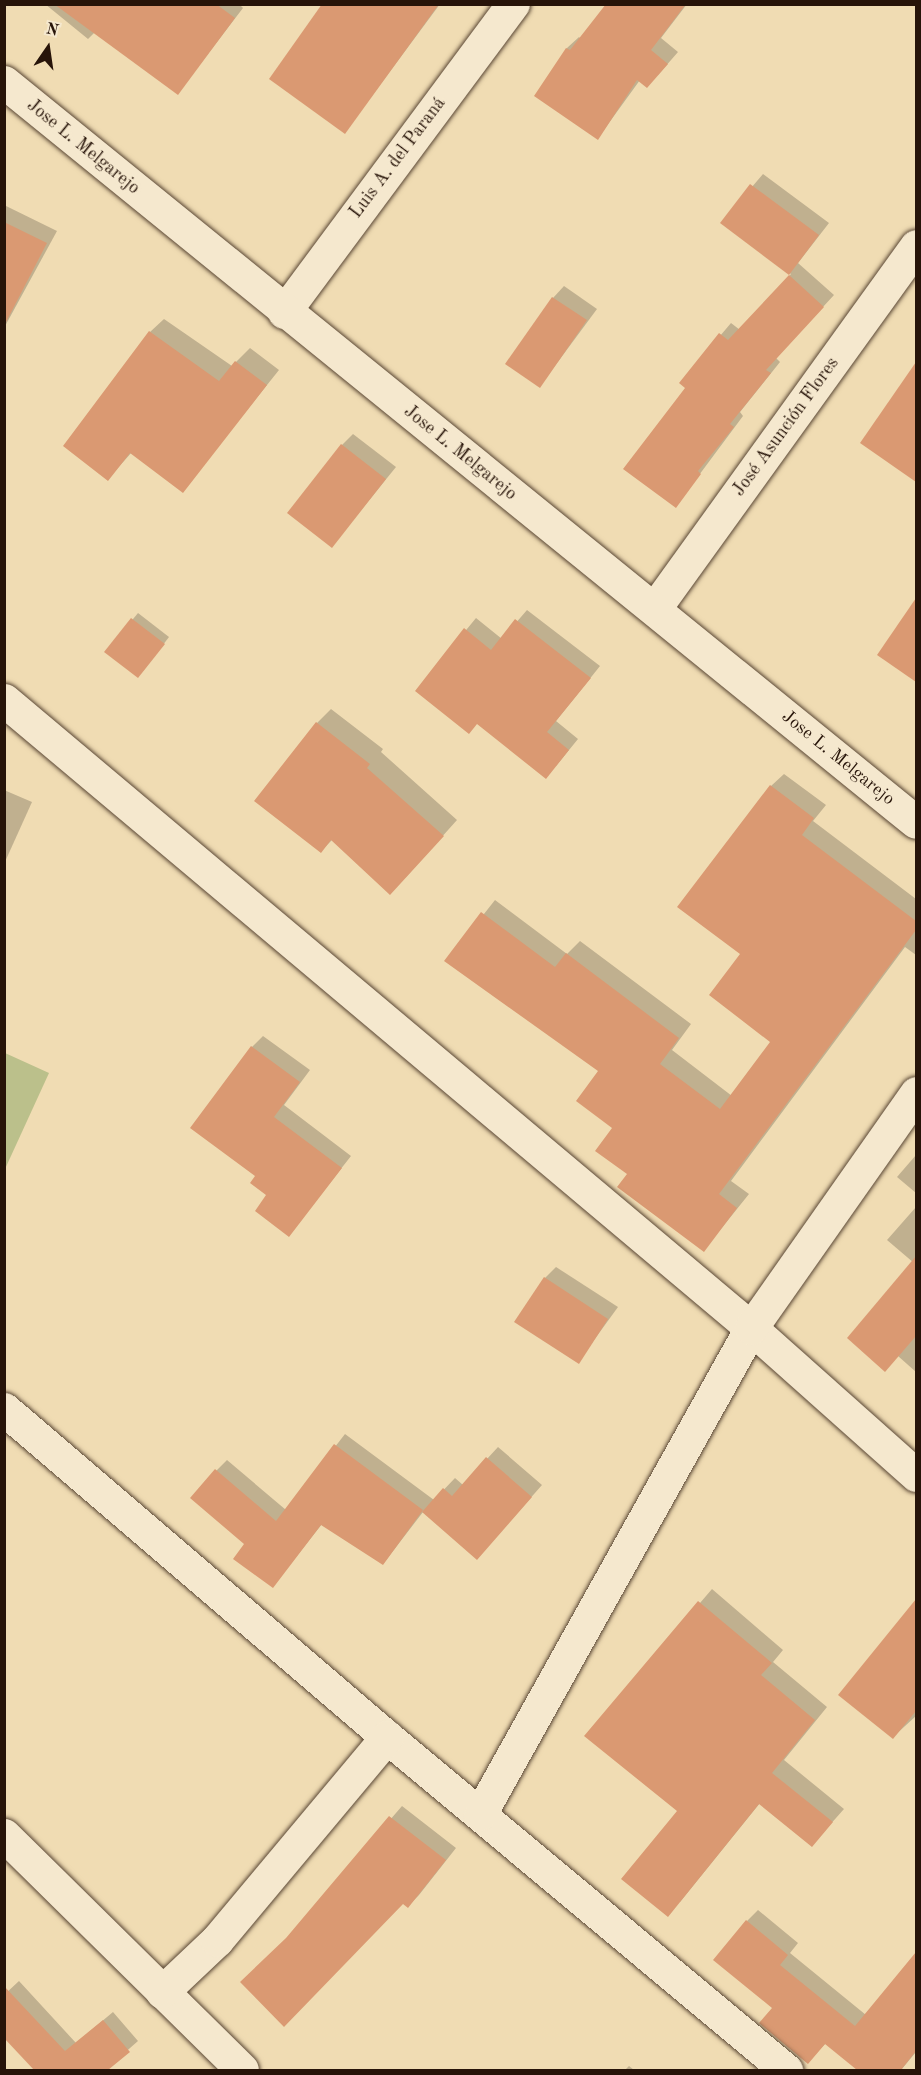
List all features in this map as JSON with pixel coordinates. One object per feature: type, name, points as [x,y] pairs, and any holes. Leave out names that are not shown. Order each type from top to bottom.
[{"type":"street","name":"Luis A. del Paraná","points":[[284,312],[513,4]]},
{"type":"street","name":"Jose L. Melgarejo","points":[[4,82],[284,312],[655,609],[916,822]]},
{"type":"street","name":"José Asunción Flores","points":[[655,609],[916,246]]},
{"type":"street","points":[[4,700],[751,1328],[916,1475]]},
{"type":"street","points":[[480,1814],[751,1328],[916,1093]]},
{"type":"street","points":[[4,1409],[387,1737],[786,2070]]},
{"type":"street","points":[[162,1992],[217,1940],[387,1737]]},
{"type":"street","points":[[4,1835],[242,2070]]},
{"type":"green space","points":[[5,1053],[49,1073],[5,1169]]},
{"type":"building","points":[[54,4],[216,4],[235,18],[178,95]]},
{"type":"building","points":[[322,4],[439,4],[345,134],[269,79]]},
{"type":"building","points":[[606,4],[686,4],[651,50],[668,64],[647,88],[637,80],[598,140],[534,96],[566,48],[570,50]]},
{"type":"building","points":[[750,184],[819,235],[789,275],[720,223]]},
{"type":"building","points":[[4,222],[47,243],[4,326]]},
{"type":"building","points":[[789,275],[824,307],[766,370],[771,373],[730,424],[734,427],[698,471],[701,474],[676,508],[623,469],[685,388],[679,383],[719,333],[728,340]]},
{"type":"building","points":[[552,297],[587,320],[540,388],[505,364]]},
{"type":"building","points":[[149,331],[219,381],[235,361],[267,385],[183,493],[130,453],[108,481],[63,446]]},
{"type":"building","points":[[916,362],[916,482],[860,443]]},
{"type":"building","points":[[341,444],[386,479],[332,548],[287,513]]},
{"type":"building","points":[[916,598],[916,682],[877,655]]},
{"type":"building","points":[[131,618],[165,644],[138,678],[104,652]]},
{"type":"building","points":[[515,619],[591,678],[547,732],[569,750],[546,779],[477,724],[469,734],[415,691],[464,628],[491,650]]},
{"type":"building","points":[[316,722],[370,764],[367,768],[444,836],[390,895],[331,840],[321,853],[254,801]]},
{"type":"building","points":[[770,785],[814,818],[802,835],[916,921],[916,930],[719,1194],[737,1208],[704,1252],[617,1187],[627,1174],[595,1151],[612,1128],[576,1101],[598,1071],[444,961],[481,912],[555,967],[566,953],[679,1038],[660,1064],[720,1109],[770,1042],[709,995],[740,954],[677,907]]},
{"type":"building","points":[[251,1046],[300,1082],[274,1117],[342,1168],[289,1237],[255,1211],[266,1195],[250,1183],[255,1176],[190,1128]]},
{"type":"building","points":[[916,1256],[916,1336],[885,1372],[847,1338]]},
{"type":"building","points":[[544,1277],[608,1319],[579,1364],[514,1322]]},
{"type":"building","points":[[334,1444],[423,1510],[383,1565],[321,1525],[273,1588],[233,1559],[244,1544],[190,1498],[215,1469],[276,1521]]},
{"type":"building","points":[[486,1457],[532,1497],[477,1560],[422,1512],[443,1488],[452,1496]]},
{"type":"building","points":[[916,1599],[916,1711],[893,1739],[838,1695]]},
{"type":"building","points":[[698,1601],[772,1663],[761,1675],[815,1720],[772,1773],[833,1822],[812,1847],[759,1804],[668,1917],[621,1879],[677,1811],[584,1736]]},
{"type":"building","points":[[389,1816],[446,1860],[408,1908],[403,1904],[284,2027],[240,1982],[286,1938]]},
{"type":"building","points":[[746,1920],[788,1955],[780,1965],[855,2026],[916,1952],[916,2051],[901,2070],[857,2070],[825,2044],[808,2064],[759,2023],[772,2008],[713,1960]]},
{"type":"building","points":[[4,1986],[65,2051],[103,2020],[130,2052],[108,2070],[34,2070],[4,2038]]}]
